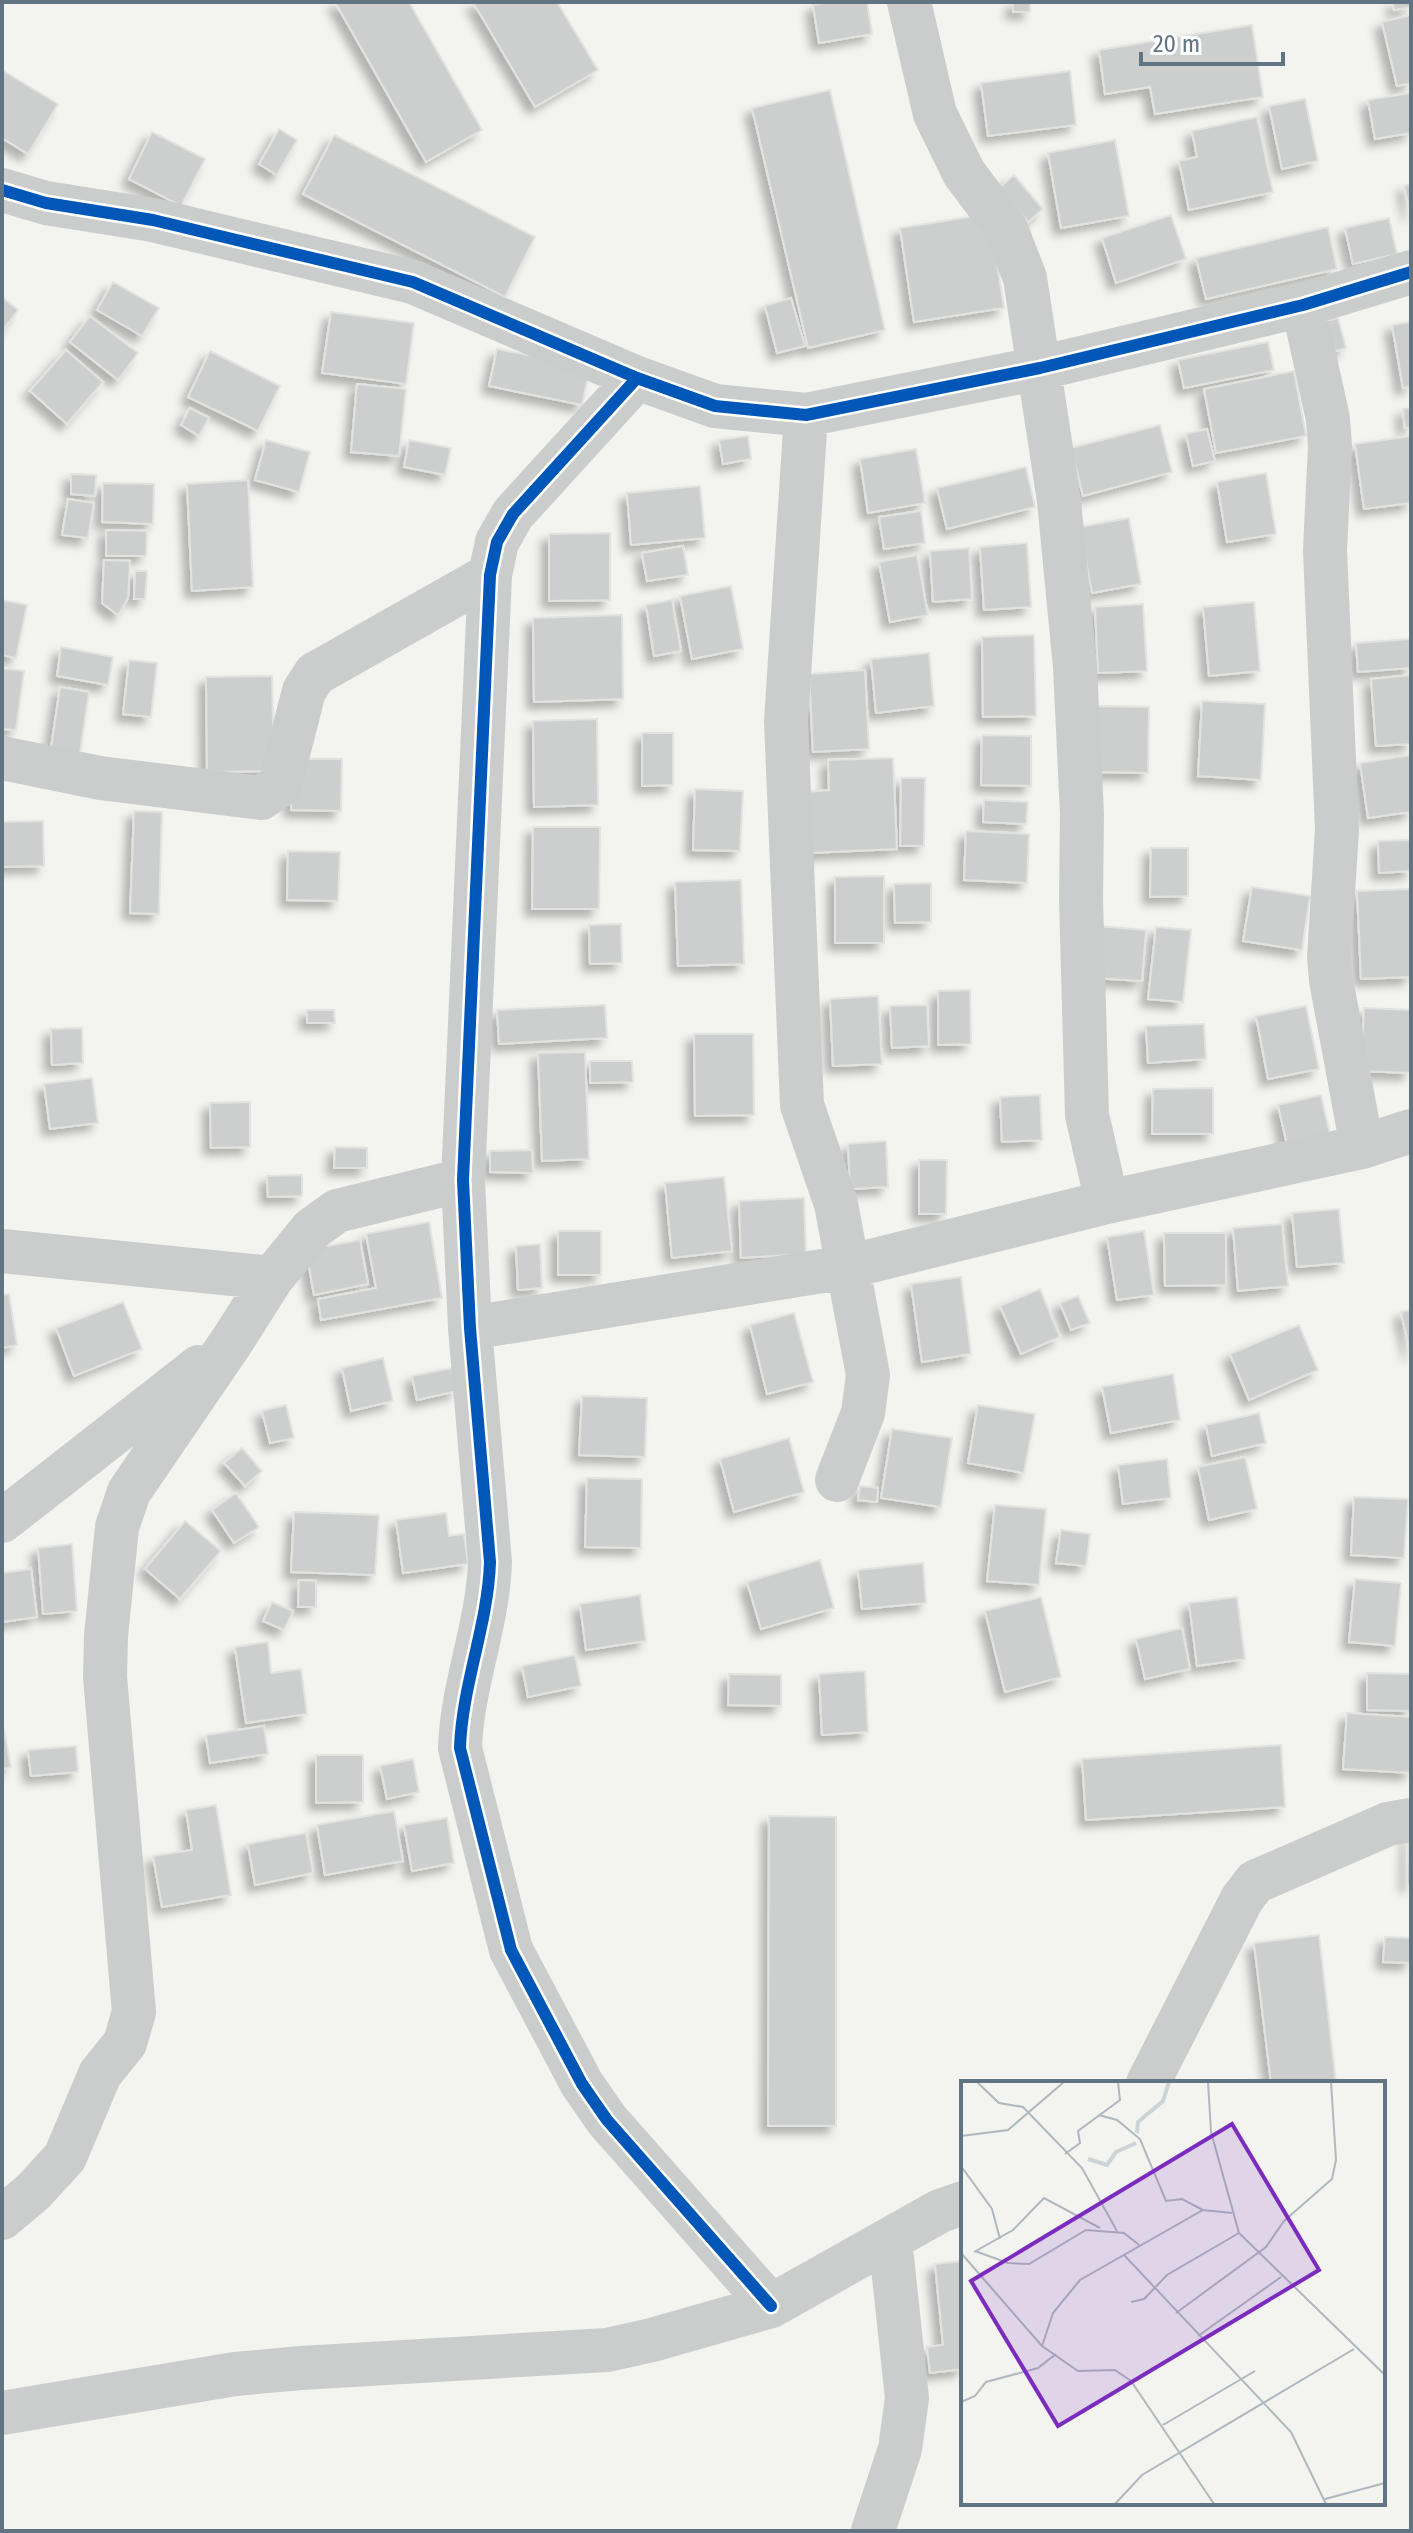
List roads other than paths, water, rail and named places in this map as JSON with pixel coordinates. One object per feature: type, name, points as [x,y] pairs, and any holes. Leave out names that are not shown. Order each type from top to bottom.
[{"type":"street","points":[[909,2],[935,114],[964,173],[1006,229],[1025,278],[1040,368],[1059,501],[1075,667],[1082,814],[1081,899],[1087,1115],[1107,1202]]},
{"type":"street","points":[[2,190],[46,203],[153,220],[413,282],[637,378],[715,406],[806,415],[1040,368],[1303,305],[1411,272]]},
{"type":"street","points":[[1303,305],[1328,419],[1330,446],[1325,550],[1337,830],[1329,957],[1362,1147]]},
{"type":"street","points":[[637,378],[513,514],[497,542],[490,575],[463,1180],[470,1328],[490,1562],[489,1596],[461,1721],[460,1748],[511,1950],[582,2084],[607,2120],[771,2306]]},
{"type":"street","points":[[806,415],[786,721],[802,1105],[836,1204],[868,1375],[863,1413],[837,1480]]},
{"type":"street","points":[[2,758],[100,778],[261,798],[280,785],[304,691],[315,674],[490,575]]},
{"type":"street","points":[[470,1328],[847,1267],[1107,1202],[1362,1147],[1411,1131]]},
{"type":"street","points":[[2,2218],[33,2192],[65,2157],[100,2074],[125,2043],[134,2012],[105,1677],[117,1527],[129,1492],[272,1278],[312,1229],[337,1211],[463,1180]]},
{"type":"street","points":[[2,1251],[272,1278]]},
{"type":"street","points":[[2,1521],[232,1341]]},
{"type":"street","points":[[1149,2081],[1242,1899],[1255,1882],[1388,1824],[1411,1820]]},
{"type":"street","points":[[2,2413],[235,2374],[607,2350],[771,2306],[940,2211],[961,2204]]},
{"type":"street","points":[[873,2531],[900,2449],[907,2398],[890,2239]]}]
